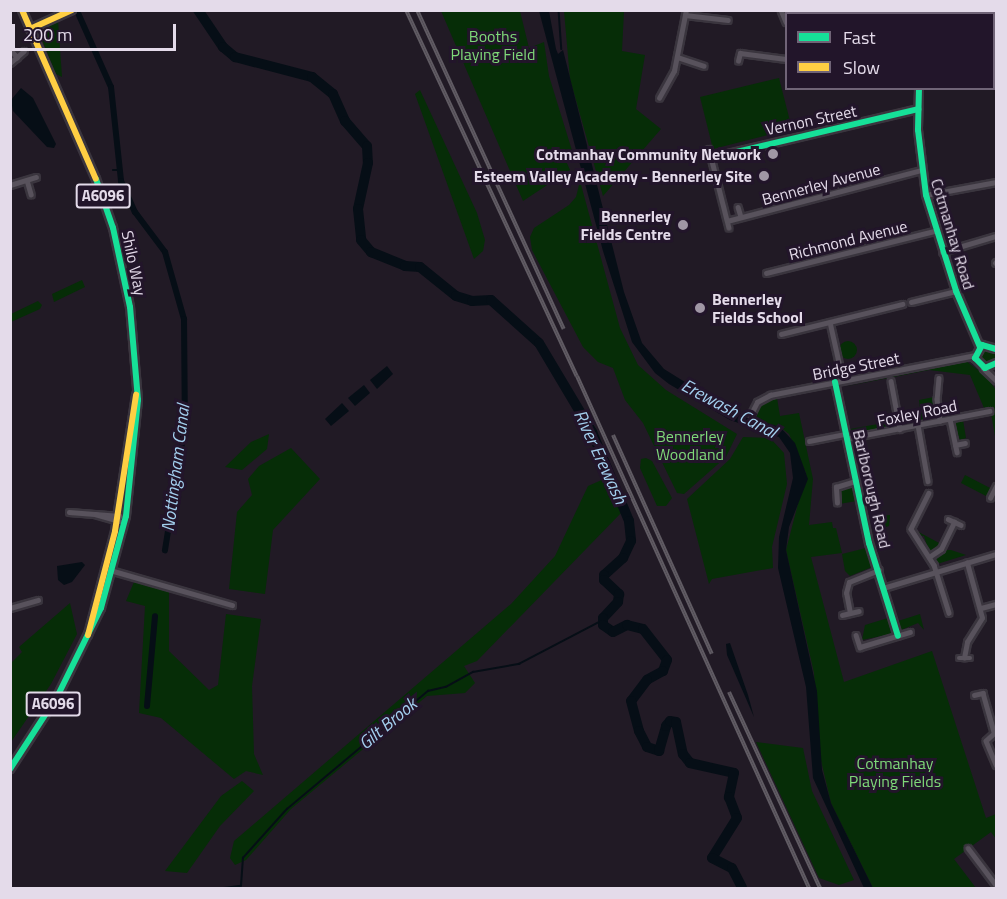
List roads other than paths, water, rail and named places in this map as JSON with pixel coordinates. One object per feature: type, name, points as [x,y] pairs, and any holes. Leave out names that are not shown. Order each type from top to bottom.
[{"type":"main road","name":"Shilo Way","points":[[10,769],[58,695],[88,635],[113,570],[136,395],[130,307],[113,228],[89,159],[22,10]]},
{"type":"main road","points":[[30,29],[72,10]]},
{"type":"main road","name":"Cotmanhay Road","points":[[919,90],[921,170],[926,195],[942,252],[980,347]]},
{"type":"main road","name":"Vernon Street","points":[[711,158],[918,109]]},
{"type":"main road","points":[[996,349],[988,344],[980,347],[975,355],[982,367],[996,365]]},
{"type":"main road","name":"Barlborough Road","points":[[835,382],[868,543],[879,570],[898,636]]},
{"type":"main road","name":"Shilo Way","points":[[88,635],[121,519]]},
{"type":"street","points":[[659,98],[672,78],[686,13],[728,20]]},
{"type":"street","points":[[10,49],[17,57]]},
{"type":"street","points":[[10,63],[24,51]]},
{"type":"street","points":[[738,61],[740,53],[785,59]]},
{"type":"street","points":[[677,57],[705,66]]},
{"type":"street","points":[[708,149],[729,228]]},
{"type":"street","name":"Bennerley Avenue","points":[[727,221],[921,170]]},
{"type":"street","points":[[10,185],[36,177]]},
{"type":"street","points":[[27,180],[31,194]]},
{"type":"street","points":[[926,195],[996,182]]},
{"type":"street","points":[[738,207],[741,217]]},
{"type":"street","name":"Richmond Avenue","points":[[766,273],[935,231]]},
{"type":"street","points":[[942,252],[996,236]]},
{"type":"street","points":[[911,302],[956,291]]},
{"type":"street","points":[[781,334],[788,329],[830,322],[902,304]]},
{"type":"street","points":[[830,322],[843,380]]},
{"type":"street","name":"Bridge Street","points":[[751,414],[757,402],[764,398],[843,380],[975,355]]},
{"type":"street","points":[[982,367],[996,380]]},
{"type":"street","points":[[939,378],[940,421]]},
{"type":"street","points":[[891,381],[900,429]]},
{"type":"street","name":"Foxley Road","points":[[809,441],[900,429],[989,411]]},
{"type":"street","points":[[950,419],[957,452]]},
{"type":"street","points":[[918,425],[925,477]]},
{"type":"street","points":[[955,445],[965,443]]},
{"type":"street","points":[[837,503],[836,487],[856,481]]},
{"type":"street","points":[[990,498],[996,490]]},
{"type":"street","points":[[929,493],[911,528],[921,540],[936,572],[949,613]]},
{"type":"street","points":[[69,512],[121,519]]},
{"type":"street","points":[[948,519],[961,525]]},
{"type":"street","points":[[928,558],[941,549],[954,522]]},
{"type":"street","points":[[883,588],[996,554]]},
{"type":"street","points":[[964,658],[970,637],[981,623],[981,608],[967,563]]},
{"type":"street","points":[[104,578],[113,570],[231,605]]},
{"type":"street","points":[[850,613],[846,593],[849,582],[879,570]]},
{"type":"street","points":[[10,608],[38,600]]},
{"type":"street","points":[[981,608],[996,604]]},
{"type":"street","points":[[842,615],[859,612]]},
{"type":"street","points":[[856,635],[860,647],[910,632]]},
{"type":"street","points":[[974,696],[983,693],[995,732],[987,738],[996,765]]},
{"type":"street","points":[[968,848],[996,885]]},
{"type":"waterway","name":"River Erewash","points":[[198,10],[223,47],[235,57],[312,77],[333,94],[345,121],[367,146],[368,163],[358,209],[361,240],[371,252],[405,266],[420,267],[456,296],[472,301],[491,300],[539,343],[592,432],[629,521],[631,541],[623,558],[604,575],[604,580],[619,594],[618,602],[603,618],[603,625],[613,632],[627,625],[643,629],[667,660],[663,671],[647,680],[631,701],[639,731],[647,747],[659,751],[666,726],[670,721],[676,722],[683,754],[690,763],[734,773],[729,797],[737,818],[712,858],[732,868],[742,888]]},
{"type":"waterway","points":[[559,10],[562,49]]},
{"type":"waterway","name":"Nottingham Canal","points":[[78,13],[111,87],[121,181],[135,212],[165,252],[184,319],[185,425],[165,550]]},
{"type":"waterway","name":"Nottingham Canal","points":[[113,170],[119,170]]},
{"type":"waterway","name":"Nottingham Canal","points":[[147,706],[155,616]]},
{"type":"waterway","name":"Gilt Brook","points":[[224,888],[241,886],[243,858],[287,809],[428,691],[446,687],[473,672],[519,664],[603,620]]},
{"type":"railway","points":[[406,10],[577,376],[809,888]]},
{"type":"railway","points":[[417,10],[564,329]]},
{"type":"railway","points":[[613,435],[712,654]]},
{"type":"railway","points":[[729,692],[820,888]]},
{"type":"place","name":"Cotmanhay Community Network","points":[[773,154]]},
{"type":"place","name":"Esteem Valley Academy - Bennerley Site","points":[[764,176]]},
{"type":"place","name":"Bennerley Fields Centre","points":[[683,225]]},
{"type":"place","name":"Bennerley Fields School","points":[[700,308]]},
{"type":"park label","name":"Booths Playing Field","points":[[493,45]]},
{"type":"park label","name":"Bennerley Woodland","points":[[690,445]]},
{"type":"park label","name":"Cotmanhay Playing Fields","points":[[895,772]]},
{"type":"water label","name":"Erewash Canal","points":[[729,409]]}]
